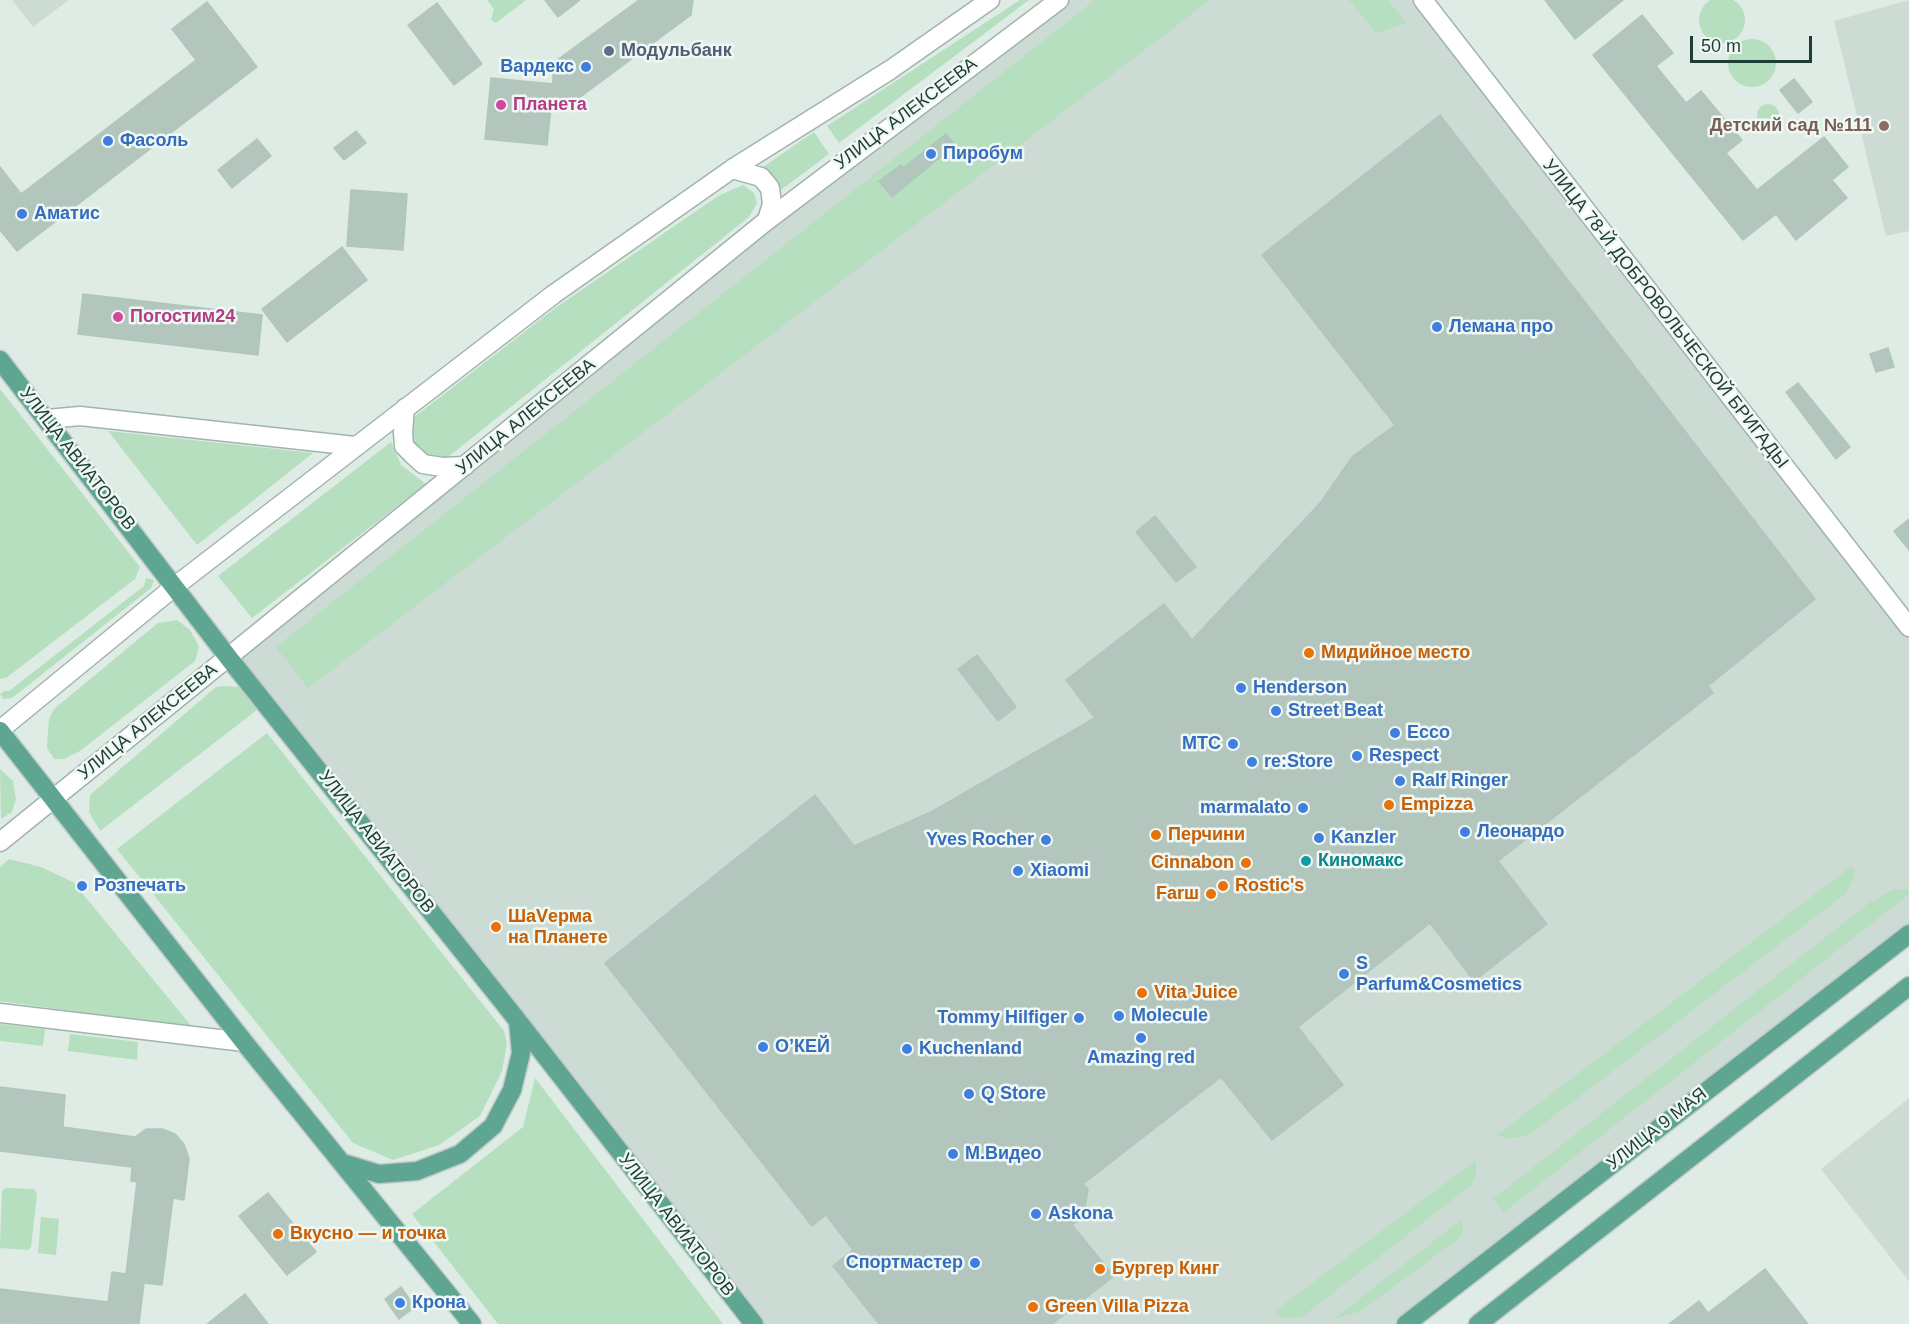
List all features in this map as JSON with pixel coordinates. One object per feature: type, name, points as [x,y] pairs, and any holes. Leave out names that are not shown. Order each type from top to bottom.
[{"type":"main road","name":"УЛИЦА АВИАТОРОВ","points":[[0,360],[228,657],[518,1021],[754,1324]]},
{"type":"main road","points":[[0,730],[244,1042],[472,1324]]},
{"type":"main road","name":"УЛИЦА 9 МАЯ","points":[[1406,1324],[1909,934]]},
{"type":"main road","points":[[1478,1324],[1909,986]]},
{"type":"main road","points":[[343,1163],[379,1174],[417,1171],[460,1154],[493,1126],[512,1090],[521,1053],[518,1021]]},
{"type":"street","points":[[0,730],[174,587],[554,294],[732,170],[890,70],[990,0]]},
{"type":"street","name":"УЛИЦА АЛЕКСЕЕВА","points":[[0,842],[768,220],[1059,0]]},
{"type":"street","name":"УЛИЦА 78-Й ДОБРОВОЛЬЧЕСКОЙ БРИГАДЫ","points":[[1423,0],[1909,627]]},
{"type":"street","points":[[732,170],[761,177],[770,188],[772,204],[768,220]]},
{"type":"street","points":[[405,408],[404,446],[412,454],[423,464],[465,466]]},
{"type":"street","points":[[47,419],[80,416],[355,446]]},
{"type":"street","points":[[0,1013],[244,1042]]},
{"type":"shaded area","points":[[12,0],[69,0],[33,27]]},
{"type":"shaded area","points":[[1059,0],[1423,0],[1909,627],[1909,934],[1406,1324],[754,1324],[228,657]]},
{"type":"shaded area","name":"Детский сад №111","points":[[1909,0],[1909,231],[1886,236],[1834,21]]},
{"type":"shaded area","points":[[1909,1098],[1909,1281],[1821,1169]]},
{"type":"green space","points":[[1722,-3],[1738,4],[1745,20],[1738,36],[1722,43],[1706,36],[1699,20],[1706,4]]},
{"type":"green space","points":[[487,0],[526,0],[496,23],[491,20],[494,9]]},
{"type":"green space","points":[[1020,0],[1029,0],[839,143],[827,126]]},
{"type":"green space","points":[[1095,0],[1210,0],[308,688],[276,647]]},
{"type":"green space","points":[[1349,0],[1388,0],[1406,23],[1376,33]]},
{"type":"green space","points":[[1752,39],[1769,46],[1776,63],[1769,80],[1752,87],[1735,80],[1728,63],[1735,46]]},
{"type":"green space","points":[[1768,104],[1776,107],[1779,115],[1776,123],[1768,126],[1760,123],[1757,115],[1760,107]]},
{"type":"green space","points":[[814,132],[829,154],[777,193],[760,169]]},
{"type":"green space","points":[[743,185],[754,193],[757,203],[749,217],[448,457],[428,460],[417,452],[410,435],[413,418],[554,309],[718,196]]},
{"type":"green space","points":[[0,389],[140,567],[135,579],[6,678],[0,679]]},
{"type":"green space","points":[[108,431],[313,453],[197,545]]},
{"type":"green space","points":[[391,442],[401,465],[426,484],[252,618],[218,576]]},
{"type":"green space","points":[[146,578],[154,580],[151,588],[12,698],[3,699],[0,694],[9,691],[144,586]]},
{"type":"green space","points":[[177,620],[190,630],[199,647],[195,661],[80,751],[64,759],[54,759],[47,748],[49,719],[54,709],[158,623]]},
{"type":"green space","points":[[216,687],[239,687],[257,710],[100,831],[89,812],[90,795]]},
{"type":"green space","points":[[267,733],[504,1031],[507,1044],[502,1071],[480,1116],[439,1145],[393,1160],[353,1143],[117,849]]},
{"type":"green space","points":[[0,769],[13,781],[16,799],[12,812],[1,819]]},
{"type":"green space","points":[[9,859],[41,867],[73,882],[193,1028],[0,1001],[0,867]]},
{"type":"green space","points":[[1852,866],[1855,871],[1853,880],[1845,894],[1529,1135],[1507,1139],[1497,1135]]},
{"type":"green space","points":[[1895,889],[1907,889],[1909,894],[1504,1212],[1493,1199],[1869,903]]},
{"type":"green space","points":[[0,1024],[45,1029],[43,1046],[0,1041]]},
{"type":"green space","points":[[70,1034],[138,1042],[137,1060],[68,1051]]},
{"type":"green space","points":[[535,1078],[723,1324],[498,1324],[412,1214],[523,1127]]},
{"type":"green space","points":[[1476,1160],[1476,1176],[1470,1186],[1302,1317],[1283,1318],[1274,1312]]},
{"type":"green space","points":[[6,1188],[34,1189],[37,1194],[31,1247],[28,1250],[0,1248],[2,1191]]},
{"type":"green space","points":[[41,1217],[59,1219],[56,1255],[38,1253]]},
{"type":"green space","points":[[1462,1219],[1463,1235],[1361,1311],[1334,1319]]},
{"type":"building","points":[[545,0],[580,0],[558,17]]},
{"type":"building","points":[[639,0],[693,0],[691,15],[579,98],[552,98],[547,145],[485,139],[491,78],[553,84],[553,63]]},
{"type":"building","points":[[1545,0],[1623,0],[1575,39]]},
{"type":"building","points":[[207,2],[257,67],[17,251],[0,230],[0,167],[21,194],[196,60],[172,29]]},
{"type":"building","points":[[437,3],[482,64],[454,85],[408,25]]},
{"type":"building","points":[[1642,15],[1673,53],[1656,66],[1686,103],[1701,91],[1742,140],[1726,153],[1757,190],[1824,137],[1848,167],[1832,180],[1847,198],[1796,240],[1776,214],[1743,240],[1593,55]]},
{"type":"building","points":[[1794,79],[1812,102],[1798,113],[1780,90]]},
{"type":"building","points":[[1440,115],[1815,599],[1708,686],[1713,693],[1498,861],[1547,924],[1474,981],[1430,923],[1298,1027],[1343,1085],[1272,1140],[1221,1077],[1083,1184],[1088,1189],[1084,1216],[1072,1225],[1114,1276],[1052,1324],[879,1324],[833,1266],[853,1250],[826,1215],[812,1226],[605,963],[815,795],[854,846],[931,812],[1095,718],[1066,680],[1164,604],[1192,640],[1320,503],[1353,456],[1395,425],[1262,255]]},
{"type":"building","points":[[356,131],[366,143],[344,160],[334,148]]},
{"type":"building","points":[[946,134],[955,145],[892,197],[879,181],[901,165],[903,168]]},
{"type":"building","points":[[257,139],[271,156],[232,188],[218,170]]},
{"type":"building","points":[[351,190],[407,194],[403,250],[347,246]]},
{"type":"building","points":[[342,247],[367,280],[287,342],[262,309]]},
{"type":"building","points":[[83,294],[262,315],[258,355],[78,334]]},
{"type":"building","points":[[1888,348],[1894,367],[1876,372],[1870,354]]},
{"type":"building","points":[[1798,383],[1850,447],[1836,459],[1786,392]]},
{"type":"building","points":[[1155,516],[1196,567],[1176,582],[1136,532]]},
{"type":"building","points":[[1909,519],[1909,550],[1894,531]]},
{"type":"building","points":[[977,655],[1016,707],[998,721],[958,669]]},
{"type":"building","points":[[0,1087],[65,1095],[63,1127],[135,1137],[146,1129],[162,1129],[175,1134],[184,1144],[189,1159],[184,1200],[173,1198],[162,1285],[144,1283],[139,1324],[0,1323],[0,1289],[108,1302],[112,1272],[126,1274],[137,1182],[131,1181],[132,1167],[0,1151]]},
{"type":"building","name":"Вкусно — и точка","points":[[268,1193],[316,1252],[287,1275],[239,1216]]},
{"type":"building","points":[[1765,1269],[1808,1324],[1669,1324],[1699,1301],[1708,1313]]},
{"type":"building","name":"Крона","points":[[401,1287],[415,1307],[399,1319],[385,1299]]},
{"type":"building","points":[[245,1294],[268,1324],[207,1324]]},
{"type":"place","name":"Модульбанк","points":[[609,51]]},
{"type":"place","name":"Вардекс","points":[[586,67]]},
{"type":"place","name":"Планета","points":[[501,105]]},
{"type":"place","name":"Детский сад №111","points":[[1884,126]]},
{"type":"place","name":"Фасоль","points":[[108,141]]},
{"type":"place","name":"Пиробум","points":[[931,154]]},
{"type":"place","name":"Аматис","points":[[22,214]]},
{"type":"place","name":"Погостим24","points":[[118,317]]},
{"type":"place","name":"Лемана про","points":[[1437,327]]},
{"type":"place","name":"Мидийное место","points":[[1309,653]]},
{"type":"place","name":"Henderson","points":[[1241,688]]},
{"type":"place","name":"Street Beat","points":[[1276,711]]},
{"type":"place","name":"Ecco","points":[[1395,733]]},
{"type":"place","name":"МТС","points":[[1233,744]]},
{"type":"place","name":"Respect","points":[[1357,756]]},
{"type":"place","name":"re:Store","points":[[1252,762]]},
{"type":"place","name":"Ralf Ringer","points":[[1400,781]]},
{"type":"place","name":"Empizza","points":[[1389,805]]},
{"type":"place","name":"marmalato","points":[[1303,808]]},
{"type":"place","name":"Леонардо","points":[[1465,832]]},
{"type":"place","name":"Перчини","points":[[1156,835]]},
{"type":"place","name":"Kanzler","points":[[1319,838]]},
{"type":"place","name":"Yves Rocher","points":[[1046,840]]},
{"type":"place","name":"Киномакс","points":[[1306,861]]},
{"type":"place","name":"Cinnabon","points":[[1246,863]]},
{"type":"place","name":"Xiaomi","points":[[1018,871]]},
{"type":"place","name":"Розпечать","points":[[82,886]]},
{"type":"place","name":"Rostic's","points":[[1223,886]]},
{"type":"place","name":"Farш","points":[[1211,894]]},
{"type":"place","name":"ШаVерма на Планете","points":[[496,927]]},
{"type":"place","name":"S Parfum&Cosmetics","points":[[1344,974]]},
{"type":"place","name":"Vita Juice","points":[[1142,993]]},
{"type":"place","name":"Molecule","points":[[1119,1016]]},
{"type":"place","name":"Tommy Hilfiger","points":[[1079,1018]]},
{"type":"place","name":"Amazing red","points":[[1141,1038]]},
{"type":"place","name":"О’КЕЙ","points":[[763,1047]]},
{"type":"place","name":"Kuchenland","points":[[907,1049]]},
{"type":"place","name":"Q Store","points":[[969,1094]]},
{"type":"place","name":"М.Видео","points":[[953,1154]]},
{"type":"place","name":"Askona","points":[[1036,1214]]},
{"type":"place","name":"Вкусно — и точка","points":[[278,1234]]},
{"type":"place","name":"Спортмастер","points":[[975,1263]]},
{"type":"place","name":"Бургер Кинг","points":[[1100,1269]]},
{"type":"place","name":"Крона","points":[[400,1303]]},
{"type":"place","name":"Green Villa Pizza","points":[[1033,1307]]}]
